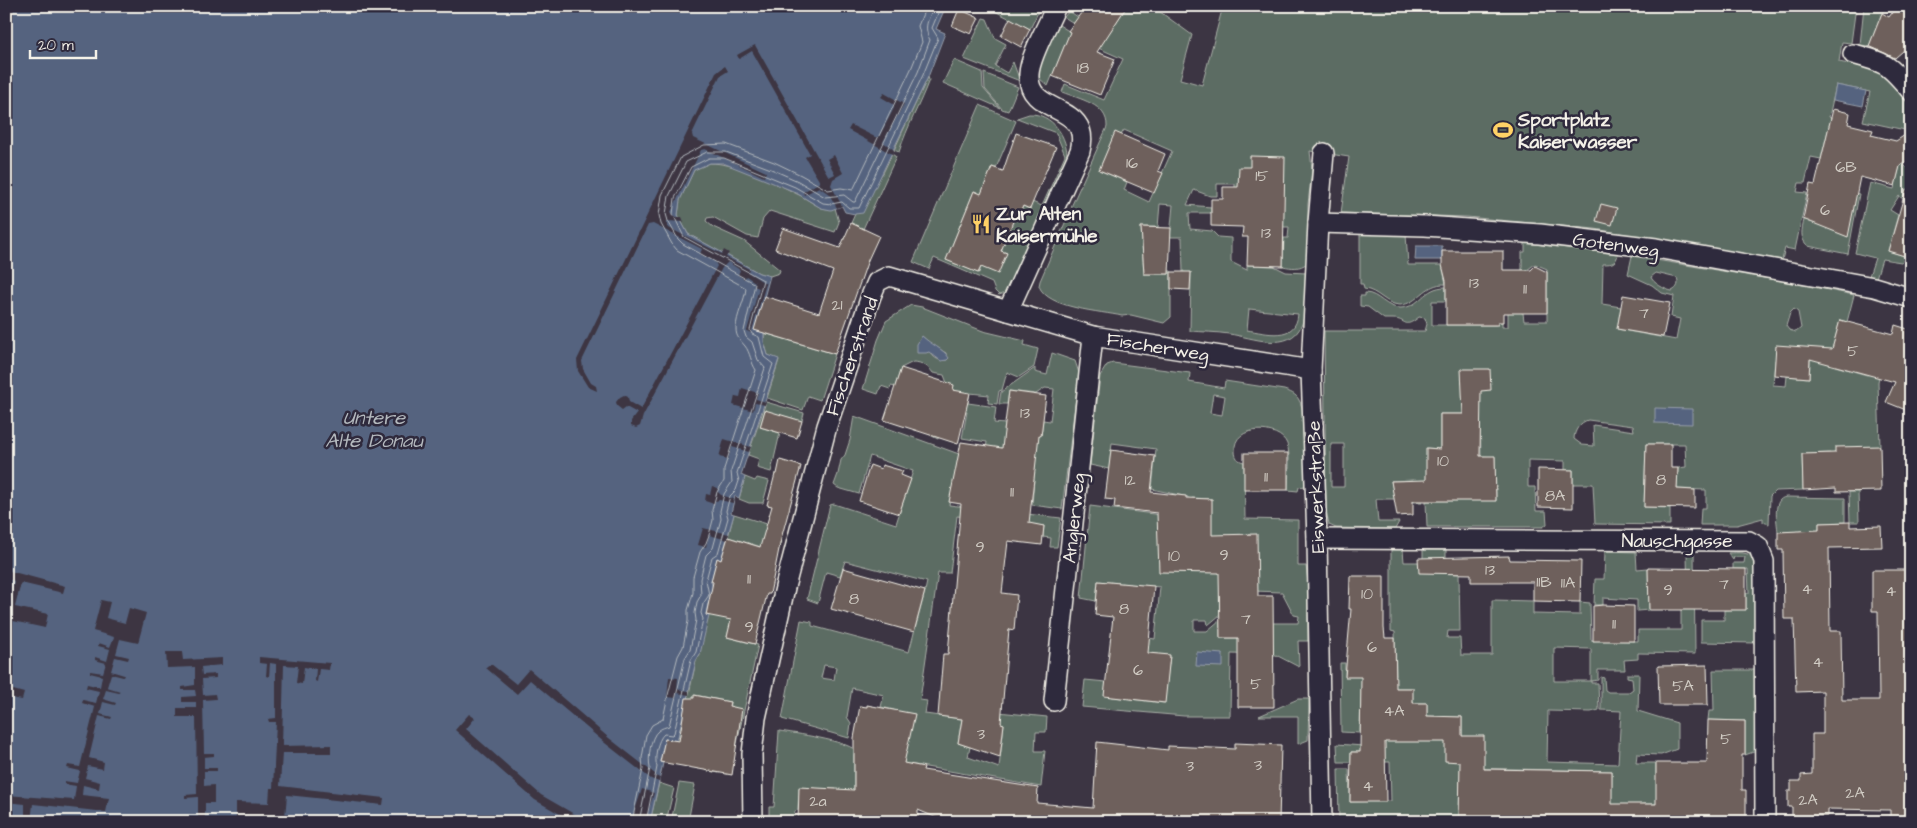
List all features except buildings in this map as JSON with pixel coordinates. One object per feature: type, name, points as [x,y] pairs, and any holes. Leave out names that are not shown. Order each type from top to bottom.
[{"type":"street","points":[[1008,311],[1083,141],[1082,129],[1074,118],[1062,110],[1044,103],[1035,95],[1029,84],[1032,60],[1056,6]]},
{"type":"street","points":[[1853,54],[1878,61],[1890,67],[1911,91]]},
{"type":"street","name":"Eiswerkstraße","points":[[1322,822],[1317,539],[1311,370],[1318,223],[1324,153]]},
{"type":"street","name":"Gotenweg","points":[[1318,223],[1425,226],[1559,236],[1656,248],[1874,287],[1911,298]]},
{"type":"street","name":"Fischerstrand","points":[[753,822],[752,754],[756,718],[786,583],[827,426],[877,282],[889,276],[1008,311]]},
{"type":"street","name":"Fischerweg","points":[[1008,311],[1093,336],[1311,370]]},
{"type":"street","name":"Anglerweg","points":[[1054,701],[1093,336]]},
{"type":"street","name":"Nauschgasse","points":[[1317,539],[1749,541],[1758,546],[1764,560],[1766,822]]},
{"type":"green space","points":[[985,6],[1041,6],[1030,29]]},
{"type":"green space","name":"Sportplatz Kaiserwasser","points":[[1127,6],[1152,6],[1192,35],[1180,79],[1202,85],[1223,6],[1660,6],[1682,12],[1683,6],[1856,6],[1851,43],[1842,42],[1839,62],[1873,69],[1891,82],[1911,108],[1911,135],[1909,136],[1905,130],[1863,121],[1870,92],[1836,85],[1829,117],[1831,118],[1821,159],[1811,157],[1805,183],[1799,183],[1797,192],[1807,193],[1795,250],[1785,248],[1782,260],[1595,229],[1467,217],[1341,213],[1349,157],[1310,151],[1312,169],[1308,204],[1308,259],[1307,263],[1302,266],[1293,268],[1283,266],[1284,238],[1288,238],[1289,227],[1283,227],[1235,187],[1235,184],[1217,184],[1217,196],[1210,196],[1194,190],[1187,205],[1211,207],[1211,213],[1189,213],[1190,229],[1212,231],[1218,237],[1231,238],[1231,262],[1247,270],[1247,265],[1274,266],[1286,272],[1306,273],[1305,312],[1302,324],[1296,333],[1289,339],[1280,341],[1259,340],[1224,333],[1190,331],[1191,273],[1183,272],[1182,237],[1170,237],[1173,205],[1160,204],[1158,227],[1141,227],[1144,274],[1169,274],[1169,271],[1171,271],[1171,317],[1164,323],[1131,315],[1122,316],[1076,308],[1053,300],[1044,294],[1039,286],[1068,216],[1076,219],[1079,210],[1071,207],[1107,127],[1106,119],[1098,108],[1084,100],[1062,92],[1065,84],[1104,100],[1123,59],[1069,35],[1048,86],[1039,78],[1038,64],[1059,25],[1075,35],[1080,27],[1064,17],[1069,11],[1103,34],[1105,31],[1109,33]],"holes":[[[1124,130],[1172,151],[1149,202],[1124,190],[1127,182],[1099,170],[1115,133],[1121,135]],[[1249,309],[1298,314],[1292,329],[1279,334],[1271,334],[1247,330]]]},
{"type":"green space","points":[[1864,6],[1887,6],[1882,13],[1869,46],[1860,45]]},
{"type":"green space","points":[[983,18],[987,19],[995,38],[1006,44],[995,66],[1007,73],[1013,62],[1020,81],[964,59]]},
{"type":"green space","points":[[954,60],[982,72],[983,88],[1000,108],[943,83]]},
{"type":"green space","points":[[984,73],[1018,87],[1008,111],[1002,109],[985,89]]},
{"type":"green space","points":[[928,77],[929,80],[899,152],[894,150]]},
{"type":"green space","points":[[980,105],[1016,121],[996,168],[992,167],[981,194],[974,191],[946,260],[979,273],[981,267],[1007,253],[991,246],[1014,219],[1017,220],[1023,206],[1029,209],[1032,202],[1042,206],[1065,155],[1056,133],[1017,118],[1029,114],[1045,118],[1057,128],[1067,150],[1067,158],[1008,292],[999,295],[992,283],[934,258],[929,269],[913,262]]},
{"type":"green space","points":[[892,154],[896,157],[863,229],[851,223],[855,214],[854,209],[883,173]]},
{"type":"green space","points":[[710,163],[730,166],[753,173],[800,195],[820,207],[835,208],[839,222],[835,232],[770,211],[763,219],[758,238],[747,236],[713,217],[707,218],[706,221],[713,227],[744,241],[780,270],[779,273],[770,276],[759,273],[688,234],[678,215],[680,200],[694,170]]},
{"type":"green space","points":[[1903,164],[1911,172],[1911,195],[1903,199],[1899,196],[1890,210],[1898,215],[1888,251],[1908,257],[1901,262],[1882,259],[1876,278],[1869,276],[1875,258],[1855,253],[1870,183],[1894,189],[1900,166]]},
{"type":"green space","points":[[1848,192],[1859,194],[1848,254],[1808,246],[1802,237],[1804,220],[1840,229]]},
{"type":"green space","points":[[1360,233],[1406,234],[1408,265],[1442,265],[1446,284],[1432,287],[1407,304],[1400,305],[1390,303],[1374,292],[1364,289],[1363,284],[1360,284]]},
{"type":"green space","points":[[1525,243],[1618,254],[1614,262],[1603,264],[1602,304],[1621,307],[1617,329],[1676,340],[1680,319],[1671,317],[1674,296],[1662,293],[1652,285],[1628,274],[1632,256],[1854,295],[1847,322],[1840,320],[1828,364],[1867,375],[1880,371],[1878,382],[1880,446],[1835,466],[1830,453],[1802,454],[1803,490],[1775,491],[1770,496],[1769,524],[1763,522],[1763,518],[1737,525],[1700,525],[1701,508],[1706,508],[1706,490],[1677,489],[1678,468],[1686,467],[1685,444],[1646,444],[1644,507],[1670,508],[1670,525],[1595,524],[1593,484],[1573,484],[1573,470],[1565,470],[1565,461],[1528,460],[1528,487],[1535,487],[1536,511],[1546,511],[1547,524],[1543,527],[1427,527],[1426,501],[1496,500],[1495,457],[1481,456],[1480,414],[1440,414],[1440,449],[1427,448],[1426,493],[1422,493],[1422,502],[1413,502],[1413,480],[1391,481],[1395,499],[1376,499],[1378,522],[1399,522],[1395,529],[1336,528],[1329,525],[1326,511],[1324,331],[1425,331],[1427,324],[1425,318],[1419,317],[1410,323],[1397,319],[1384,319],[1368,307],[1360,306],[1360,296],[1365,296],[1365,293],[1374,295],[1391,306],[1401,308],[1408,307],[1432,290],[1446,287],[1446,301],[1432,301],[1432,325],[1496,325],[1496,322],[1502,322],[1502,327],[1508,327],[1508,310],[1523,313],[1524,321],[1547,321],[1547,269],[1535,264],[1527,270],[1522,270],[1522,252],[1525,252]],"holes":[[[1656,273],[1677,278],[1678,286],[1672,291],[1656,283],[1651,277]],[[1794,309],[1798,312],[1801,328],[1796,332],[1789,330],[1786,326],[1790,313]],[[1811,348],[1809,378],[1787,376],[1786,386],[1773,385],[1775,360]],[[1588,420],[1633,426],[1634,431],[1593,425],[1594,446],[1582,445],[1574,439],[1576,430],[1582,423]],[[1331,444],[1344,444],[1344,487],[1331,487]]]},
{"type":"green space","points":[[911,305],[922,307],[983,331],[1025,341],[1024,345],[1038,349],[1034,367],[1019,377],[1007,372],[1002,390],[999,391],[997,404],[988,403],[989,395],[970,393],[968,403],[996,407],[994,423],[1005,424],[1004,431],[1041,435],[1043,420],[1050,421],[1054,389],[1045,388],[1036,394],[1009,391],[1007,404],[999,404],[1001,392],[1035,368],[1035,372],[1047,375],[1052,353],[1075,361],[1079,373],[1062,509],[1032,505],[1035,465],[980,494],[987,442],[962,438],[967,412],[950,407],[938,439],[930,435],[947,383],[944,375],[933,373],[925,365],[913,362],[901,368],[895,387],[891,386],[890,389],[881,386],[878,394],[863,389],[886,321]],"holes":[[[922,336],[946,353],[947,360],[942,361],[934,357]]]},
{"type":"green space","points":[[764,333],[835,354],[820,400],[808,396],[803,410],[767,398],[779,360],[768,355],[764,342]]},
{"type":"green space","points":[[1113,363],[1190,373],[1189,382],[1224,388],[1225,381],[1284,390],[1296,396],[1302,407],[1305,441],[1305,486],[1299,487],[1298,491],[1288,490],[1289,454],[1287,444],[1276,433],[1257,430],[1248,432],[1236,442],[1235,451],[1237,458],[1244,462],[1245,519],[1298,520],[1298,566],[1306,566],[1308,583],[1308,641],[1298,641],[1299,667],[1276,655],[1231,654],[1230,716],[1184,716],[1082,707],[1085,680],[1106,682],[1105,696],[1164,703],[1170,656],[1110,648],[1149,638],[1155,639],[1160,587],[1098,581],[1096,601],[1081,598],[1090,506],[1185,518],[1188,497],[1152,489],[1156,449],[1112,443],[1109,469],[1090,465],[1100,376],[1107,365]],"holes":[[[1213,394],[1225,396],[1222,415],[1210,413]],[[1192,498],[1211,499],[1190,515]],[[1252,591],[1282,592],[1294,615],[1299,616],[1298,623],[1273,623],[1273,638],[1220,638],[1220,620],[1207,631],[1194,631],[1194,620],[1207,620],[1208,625],[1220,615],[1220,596]]]},
{"type":"green space","points":[[766,402],[804,413],[802,421],[765,411],[760,427],[780,433],[771,472],[757,468],[759,459],[748,455]]},
{"type":"green space","points":[[854,416],[959,454],[949,505],[1061,518],[1057,547],[1050,547],[1051,538],[1043,537],[1044,526],[957,516],[950,573],[938,573],[920,700],[927,701],[925,714],[962,719],[958,743],[970,747],[968,757],[999,768],[1004,724],[995,721],[998,712],[1047,717],[1046,732],[1036,732],[1035,751],[1045,751],[1041,787],[886,760],[894,710],[881,707],[884,695],[852,688],[847,717],[851,723],[849,738],[782,719],[801,620],[812,622],[812,626],[909,652],[925,591],[927,582],[845,561],[840,576],[826,572],[818,603],[807,599],[830,505],[834,504],[896,524],[913,471],[870,456],[859,494],[838,488],[834,485],[841,460],[845,455]],"holes":[[[824,665],[836,667],[834,680],[821,678]],[[910,734],[905,757],[895,754]]]},
{"type":"green space","points":[[745,477],[755,481],[757,478],[769,481],[763,503],[749,503],[739,499]]},
{"type":"green space","points":[[1849,492],[1858,492],[1859,522],[1850,522]]},
{"type":"green space","points":[[1786,497],[1845,498],[1845,522],[1819,523],[1819,549],[1812,531],[1778,532],[1777,506]]},
{"type":"green space","points":[[734,514],[767,524],[765,533],[782,538],[778,552],[728,537]]},
{"type":"green space","points":[[1391,550],[1403,550],[1404,562],[1423,562],[1423,550],[1446,550],[1446,573],[1459,574],[1460,631],[1448,631],[1447,638],[1460,638],[1461,655],[1492,655],[1492,600],[1533,601],[1533,614],[1580,615],[1580,602],[1590,603],[1591,640],[1638,641],[1638,630],[1681,630],[1681,609],[1688,609],[1687,552],[1694,552],[1695,654],[1638,653],[1638,659],[1624,660],[1625,670],[1598,670],[1598,680],[1591,681],[1591,683],[1598,683],[1599,710],[1591,712],[1548,711],[1547,762],[1618,764],[1621,711],[1601,710],[1601,677],[1604,678],[1605,690],[1608,692],[1629,692],[1633,689],[1632,678],[1627,677],[1627,674],[1639,674],[1638,711],[1677,723],[1677,749],[1661,755],[1637,754],[1636,763],[1656,763],[1656,775],[1671,775],[1672,804],[1643,804],[1611,819],[1612,771],[1460,768],[1459,822],[1339,822],[1338,769],[1349,769],[1350,802],[1391,801],[1390,762],[1368,762],[1368,752],[1351,752],[1351,762],[1338,762],[1337,744],[1363,746],[1363,741],[1462,737],[1462,717],[1427,716],[1427,703],[1413,703],[1412,688],[1361,688],[1360,733],[1341,732],[1340,663],[1345,663],[1345,676],[1396,676],[1395,632],[1391,631]],"holes":[[[1554,648],[1591,649],[1591,681],[1554,681]]]},
{"type":"green space","points":[[1605,551],[1636,552],[1637,569],[1648,568],[1649,610],[1637,611],[1637,600],[1603,598],[1603,605],[1594,605],[1595,579],[1604,579]]},
{"type":"green space","points":[[1728,553],[1746,554],[1755,559],[1757,643],[1701,642],[1701,620],[1724,620],[1724,610],[1746,609],[1746,593],[1749,593],[1748,569],[1733,569],[1733,563],[1744,563],[1745,557],[1734,557],[1733,560]]},
{"type":"green space","points":[[738,593],[727,637],[758,645],[736,748],[723,746],[719,773],[704,770],[708,746],[677,741],[679,735],[675,718],[689,694],[696,661],[700,654],[705,603]],"holes":[[[695,695],[730,702],[728,719],[694,699]]]},
{"type":"green space","points":[[1713,670],[1757,670],[1759,750],[1745,755],[1745,721],[1708,720],[1709,711],[1714,711]]},
{"type":"green space","points":[[1298,699],[1309,699],[1308,740],[1298,744],[1298,716],[1259,716]]},
{"type":"green space","points":[[779,731],[831,741],[855,750],[854,822],[836,789],[799,788],[798,810],[795,811],[794,818],[769,817],[769,807],[774,807]]},
{"type":"green space","points":[[659,783],[674,788],[666,822],[650,822]]},
{"type":"green space","points":[[679,783],[695,785],[688,822],[671,822]]},
{"type":"water","name":"Untere Alte Donau","points":[[6,6],[946,6],[936,29],[945,33],[928,77],[863,213],[845,212],[842,206],[831,210],[821,208],[793,191],[723,163],[710,163],[694,170],[680,200],[678,215],[688,234],[759,273],[770,276],[755,330],[764,333],[764,342],[768,355],[779,359],[741,475],[745,477],[739,498],[735,496],[731,513],[734,514],[721,560],[717,559],[711,581],[714,594],[708,604],[706,614],[709,616],[677,741],[665,739],[660,762],[663,763],[650,822],[6,822]]},
{"type":"water","points":[[1836,85],[1866,91],[1863,106],[1833,100]]},
{"type":"water","points":[[1416,246],[1442,246],[1442,260],[1415,260]]},
{"type":"water","points":[[922,336],[949,358],[941,361],[929,352],[917,353],[917,344]]},
{"type":"water","points":[[1655,408],[1692,409],[1692,424],[1655,423]]},
{"type":"water","points":[[1197,652],[1223,654],[1223,667],[1196,666]]},
{"type":"pier","points":[[755,45],[829,177],[835,174],[827,159],[834,155],[843,173],[833,179],[831,185],[842,206],[837,208],[829,194],[819,187],[804,195],[803,192],[820,182],[805,157],[810,154],[752,51],[739,59],[737,55]]},
{"type":"pier","points":[[725,66],[728,71],[720,76],[692,134],[693,138],[766,172],[764,177],[705,149],[701,150],[671,212],[676,217],[682,217],[684,222],[667,221],[667,227],[722,254],[724,250],[729,253],[726,257],[749,269],[748,272],[766,284],[751,333],[747,331],[759,288],[754,286],[755,282],[746,276],[744,279],[738,275],[740,270],[728,262],[722,268],[643,416],[640,426],[636,428],[631,426],[631,421],[637,413],[626,407],[622,410],[617,406],[616,402],[624,395],[628,397],[629,402],[641,409],[717,266],[715,262],[700,254],[702,249],[653,224],[648,225],[582,361],[583,369],[591,383],[596,386],[597,391],[588,387],[578,371],[577,360],[716,73]]},
{"type":"pier","points":[[884,93],[904,104],[883,142],[894,150],[892,154],[848,130],[851,125],[875,137],[879,137],[894,108],[893,104],[881,97]]},
{"type":"pier","points":[[742,388],[758,393],[756,399],[766,402],[765,405],[755,403],[753,411],[733,405],[735,396],[740,397]]},
{"type":"pier","points":[[724,439],[751,447],[749,452],[732,447],[728,459],[719,457]]},
{"type":"pier","points":[[712,486],[718,488],[717,491],[721,495],[734,499],[733,503],[720,500],[715,501],[714,504],[705,501],[706,494],[710,495]]},
{"type":"pier","points":[[703,528],[729,534],[727,540],[709,535],[706,547],[698,545]]},
{"type":"pier","points":[[6,570],[65,586],[63,593],[21,583],[15,607],[48,614],[45,628],[13,621],[6,650],[6,614],[14,581],[6,578]]},
{"type":"pier","points":[[101,600],[110,602],[106,618],[125,623],[129,608],[146,613],[138,643],[120,639],[116,654],[129,657],[128,660],[115,657],[111,671],[124,675],[123,677],[111,674],[107,687],[120,691],[119,693],[106,690],[103,699],[116,703],[115,705],[103,702],[100,714],[112,717],[111,719],[99,716],[89,758],[104,762],[103,769],[88,766],[85,778],[100,782],[99,789],[83,785],[82,795],[109,798],[106,812],[33,804],[31,822],[25,822],[25,804],[6,802],[6,795],[74,800],[76,786],[64,784],[64,781],[77,783],[80,771],[67,768],[68,765],[80,767],[95,707],[82,703],[83,700],[96,703],[99,691],[86,688],[87,684],[100,687],[102,676],[90,673],[90,671],[103,673],[106,663],[95,660],[95,657],[107,661],[110,649],[98,646],[99,643],[110,647],[114,637],[93,631]]},
{"type":"pier","points":[[166,652],[182,652],[183,660],[222,658],[222,665],[201,667],[202,675],[216,674],[216,678],[202,679],[203,695],[215,694],[216,699],[203,700],[204,753],[214,753],[214,756],[204,757],[204,768],[217,768],[217,771],[204,771],[204,786],[214,785],[214,803],[205,803],[205,822],[198,822],[198,797],[185,798],[185,795],[197,794],[196,717],[177,717],[177,708],[196,708],[196,702],[182,702],[182,697],[196,696],[195,690],[182,690],[182,687],[195,685],[195,667],[167,668]]},
{"type":"pier","points":[[259,657],[330,663],[329,670],[319,669],[317,682],[315,681],[316,669],[304,667],[302,684],[296,683],[298,666],[284,665],[282,746],[331,745],[331,753],[282,753],[280,786],[384,798],[383,805],[287,795],[285,817],[309,819],[309,822],[268,822],[268,820],[236,818],[236,802],[269,803],[270,788],[273,788],[276,722],[269,722],[268,719],[276,718],[276,664],[270,663],[269,677],[266,676],[267,664],[259,663]]},
{"type":"pier","points":[[491,664],[516,684],[529,669],[609,738],[655,774],[655,776],[660,778],[659,782],[651,779],[605,743],[530,680],[517,694],[486,668]]},
{"type":"pier","points":[[669,677],[678,678],[677,689],[689,691],[689,695],[677,693],[676,698],[667,697]]},
{"type":"pier","points":[[6,688],[24,693],[22,700],[6,697]]},
{"type":"pier","points":[[469,714],[475,718],[466,729],[541,795],[588,822],[574,822],[535,800],[455,730]]},
{"type":"pier","points":[[642,789],[654,793],[645,822],[631,822]]},
{"type":"place","name":"Sportplatz Kaiserwasser","points":[[1503,130]]},
{"type":"place","name":"Zur Alten Kaisermühle","points":[[981,224]]}]
